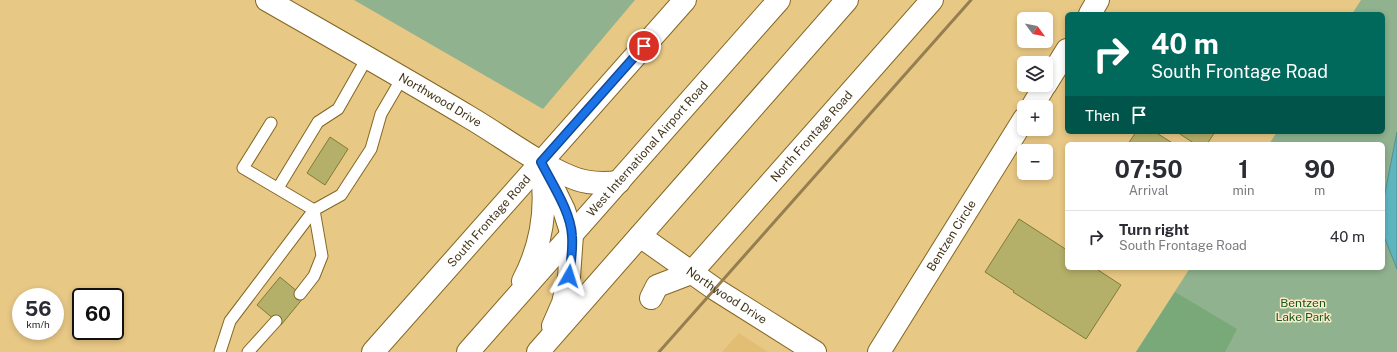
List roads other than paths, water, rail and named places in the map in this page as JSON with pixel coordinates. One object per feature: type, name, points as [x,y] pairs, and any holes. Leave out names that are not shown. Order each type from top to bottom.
[{"type":"street","name":"Northwood Drive","points":[[267,0],[490,129],[541,162],[581,181],[594,183],[619,182]]},
{"type":"street","name":"South Frontage Road","points":[[373,352],[685,0]]},
{"type":"street","name":"West International Airport Road","points":[[468,352],[779,0]]},
{"type":"street","points":[[539,350],[847,0]]},
{"type":"street","name":"North Frontage Road","points":[[691,273],[932,0]]},
{"type":"street","points":[[1091,12],[1098,0]]},
{"type":"street","points":[[1053,73],[1065,53]]},
{"type":"street","name":"Bentzen Circle","points":[[879,352],[1017,130]]},
{"type":"street","points":[[539,350],[558,316],[567,289],[571,262],[572,235],[560,198],[541,162]]},
{"type":"street","points":[[492,325],[520,285],[537,247],[543,222],[544,206],[541,162]]},
{"type":"street","name":"Northwood Drive","points":[[640,236],[715,289],[815,352]]},
{"type":"street","points":[[650,298],[658,286],[691,273]]},
{"type":"lane","points":[[278,188],[318,122],[338,109],[368,58]]},
{"type":"lane","points":[[220,352],[230,321],[314,210],[341,195],[371,149],[381,114],[402,78]]},
{"type":"lane","points":[[271,123],[243,168],[314,210],[322,256],[314,276],[300,294]]},
{"type":"lane","points":[[248,352],[276,321]]},
{"type":"water","points":[[1397,132],[1397,269],[1385,239],[1385,193]]},
{"type":"railway","points":[[659,352],[971,0]]},
{"type":"park label","name":"Bentzen Lake Park","points":[[1303,310]]}]
